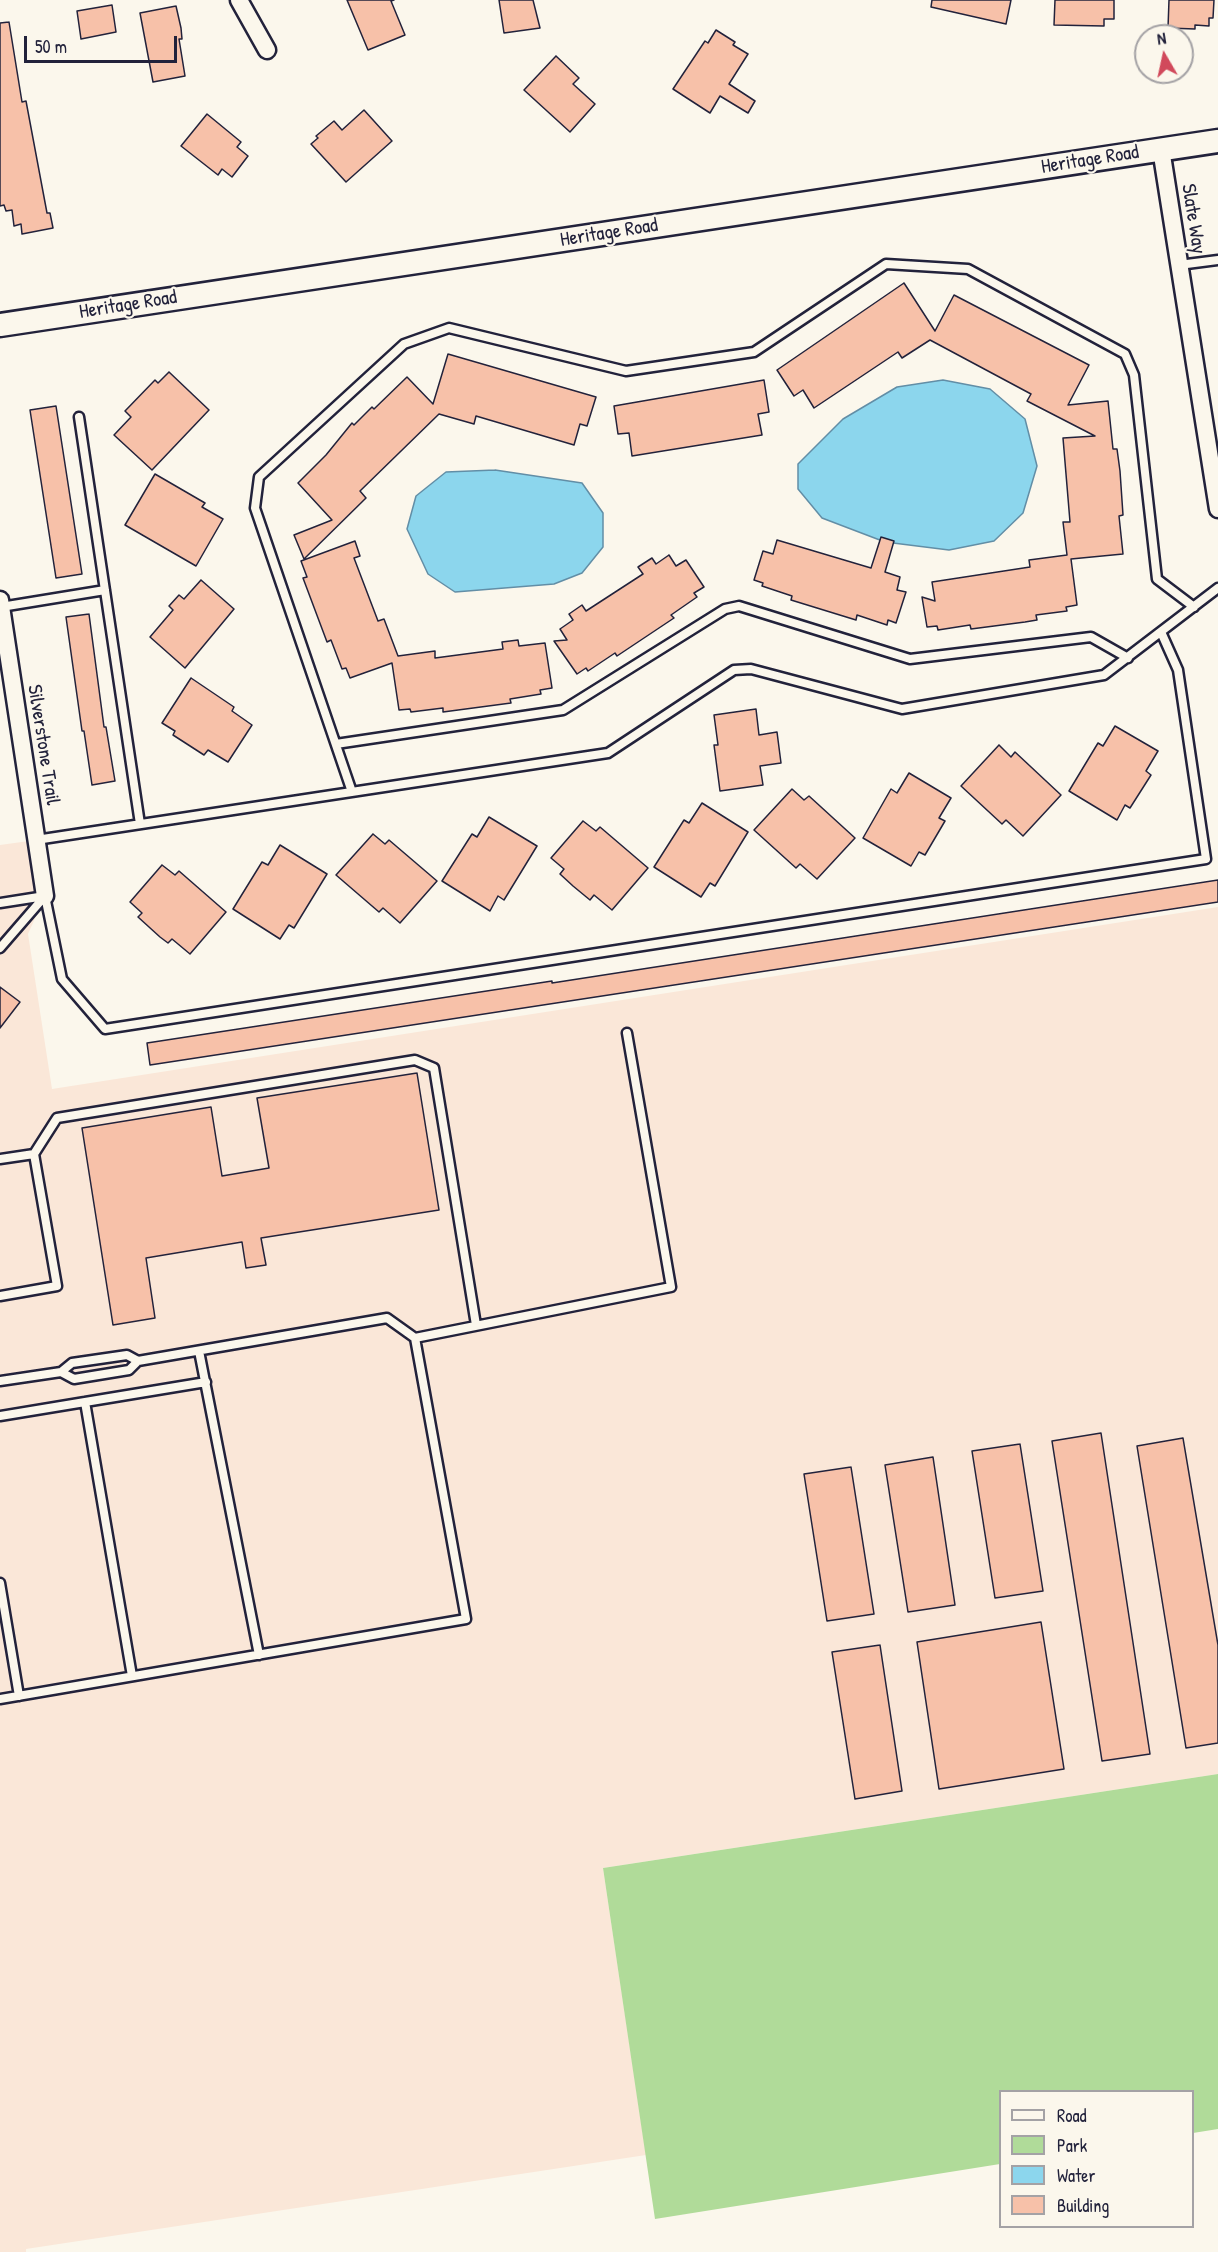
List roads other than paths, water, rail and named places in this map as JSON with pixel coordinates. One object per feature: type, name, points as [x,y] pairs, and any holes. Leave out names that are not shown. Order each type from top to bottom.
[{"type":"main road","name":"Heritage Road","points":[[0,325],[1218,141]]},
{"type":"street","points":[[239,0],[267,50]]},
{"type":"street","name":"Slate Way","points":[[1161,150],[1218,509]]},
{"type":"street","name":"Silverstone Trail","points":[[1,603],[5,662],[45,896]]},
{"type":"lane","points":[[1179,265],[1218,260]]},
{"type":"lane","points":[[352,792],[255,508],[259,477],[404,344],[449,328],[626,371],[754,352],[886,264],[968,269],[1125,354],[1134,375],[1157,579],[1194,607]]},
{"type":"lane","points":[[79,417],[140,824]]},
{"type":"lane","points":[[36,840],[608,753],[734,670],[751,669],[902,709],[1104,675],[1218,588]]},
{"type":"lane","points":[[1,603],[105,590]]},
{"type":"lane","points":[[336,744],[563,710],[725,609],[740,606],[910,659],[1091,637],[1128,658]]},
{"type":"lane","points":[[45,896],[62,979],[105,1029],[1206,859],[1178,670],[1161,632]]},
{"type":"lane","points":[[0,903],[45,896]]},
{"type":"lane","points":[[0,948],[45,896]]},
{"type":"lane","points":[[415,1338],[671,1287],[627,1033]]},
{"type":"lane","points":[[0,1296],[57,1286],[34,1154],[57,1118],[415,1060],[434,1068],[476,1325]]},
{"type":"lane","points":[[0,1160],[34,1154]]},
{"type":"lane","points":[[0,1699],[466,1619],[415,1338],[387,1318],[138,1361],[129,1370],[74,1379],[61,1372]]},
{"type":"lane","points":[[199,1351],[259,1655]]},
{"type":"lane","points":[[0,1381],[61,1372],[72,1363],[127,1355],[138,1361]]},
{"type":"lane","points":[[0,1416],[206,1382]]},
{"type":"lane","points":[[85,1402],[132,1676]]},
{"type":"lane","points":[[0,1583],[19,1696]]},
{"type":"water","points":[[943,380],[990,389],[1025,419],[1037,466],[1023,513],[994,541],[949,550],[885,542],[822,518],[798,489],[798,464],[843,419],[897,387]]},
{"type":"water","points":[[495,470],[582,483],[603,513],[603,547],[582,573],[554,584],[455,592],[428,574],[407,529],[416,496],[446,472]]}]
